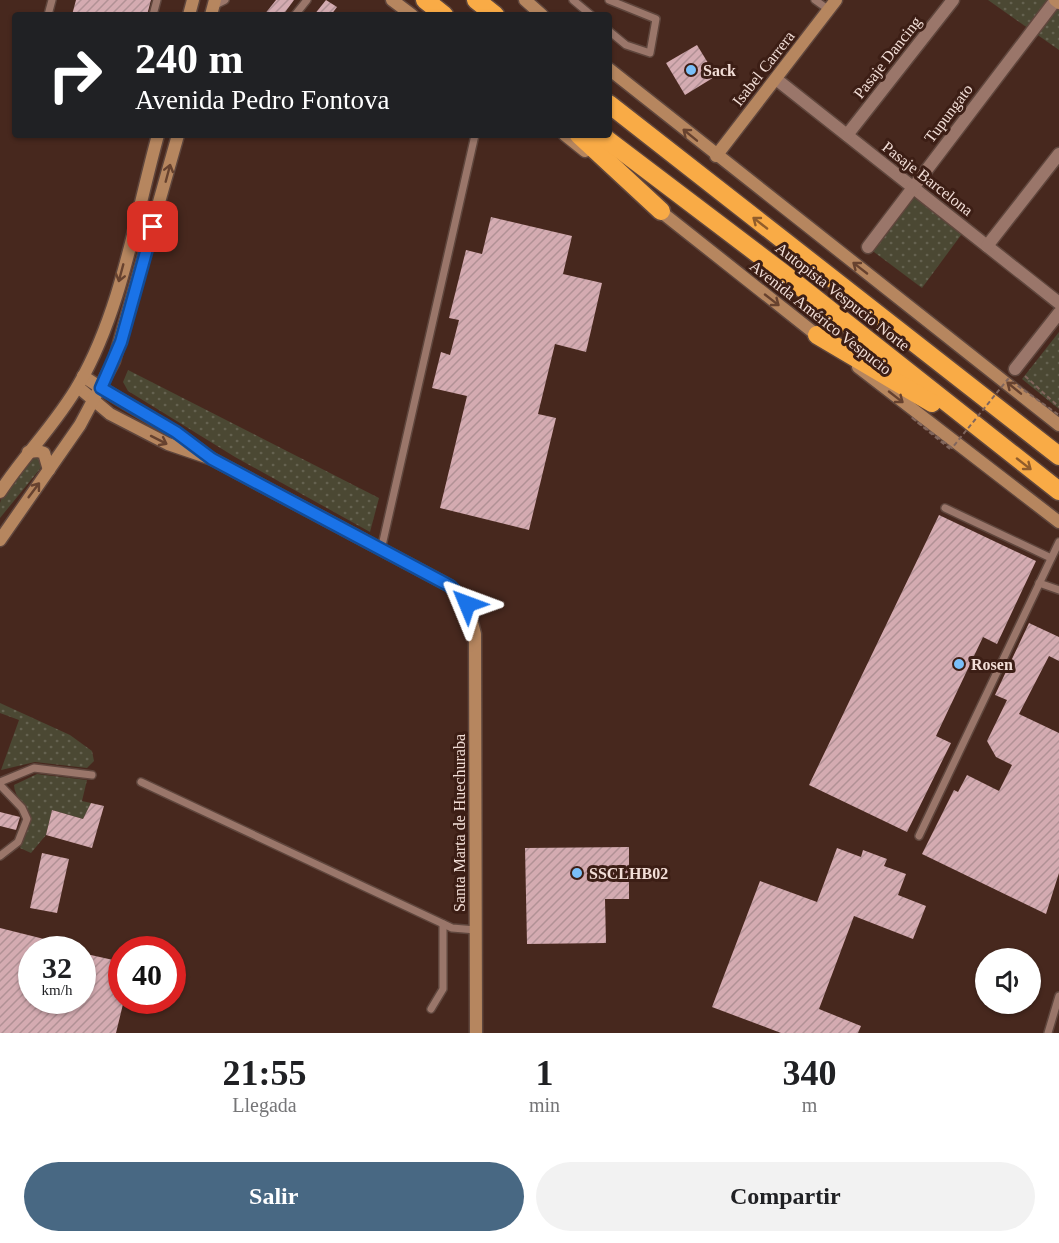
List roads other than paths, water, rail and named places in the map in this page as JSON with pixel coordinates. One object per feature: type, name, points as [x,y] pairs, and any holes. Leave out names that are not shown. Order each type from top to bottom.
[{"type":"highway","points":[[425,0],[440,12]]},
{"type":"highway","points":[[476,0],[491,12]]},
{"type":"highway","name":"Autopista Vespucio Norte","points":[[612,106],[1059,456]]},
{"type":"highway","points":[[582,138],[661,212]]},
{"type":"highway","name":"Autopista Vespucio Norte","points":[[605,138],[783,273],[1059,491]]},
{"type":"highway","points":[[817,335],[989,437]]},
{"type":"highway","points":[[971,388],[1059,442]]},
{"type":"street","points":[[392,0],[408,12]]},
{"type":"street","name":"Pasaje Dancing","points":[[847,135],[953,0]]},
{"type":"street","points":[[527,1],[539,12]]},
{"type":"street","name":"Tupungato","points":[[868,247],[1056,1]]},
{"type":"street","name":"Isabel Carrera","points":[[716,156],[833,5]]},
{"type":"street","points":[[612,71],[716,156],[1059,425]]},
{"type":"street","name":"Pasaje Barcelona","points":[[776,79],[1059,303]]},
{"type":"street","points":[[0,492],[80,382],[97,348],[114,299],[157,138]]},
{"type":"street","points":[[0,540],[49,470],[101,388],[121,342],[177,138]]},
{"type":"street","name":"Avenida Américo Vespucio","points":[[569,138],[817,335],[1059,522]]},
{"type":"street","points":[[987,246],[1059,154]]},
{"type":"street","points":[[1017,370],[1059,313]]},
{"type":"street","points":[[80,382],[101,388],[176,432],[212,459],[381,550]]},
{"type":"street","points":[[80,382],[93,402],[110,414],[168,444],[212,459]]},
{"type":"street","points":[[28,452],[44,453],[49,470]]},
{"type":"street","name":"Santa Marta de Huechuraba","points":[[381,550],[450,586],[460,595],[471,613],[475,634],[476,1033]]},
{"type":"lane","points":[[213,7],[225,0]]},
{"type":"lane","points":[[573,0],[587,12]]},
{"type":"lane","points":[[609,0],[656,20],[650,53],[626,45],[612,33]]},
{"type":"lane","points":[[814,0],[833,5]]},
{"type":"lane","points":[[381,550],[474,138]]},
{"type":"lane","points":[[945,508],[1051,558]]},
{"type":"lane","points":[[919,836],[1059,542]]},
{"type":"lane","points":[[1039,583],[1059,590]]},
{"type":"lane","points":[[0,856],[18,842],[27,819],[22,808],[0,783],[34,768],[92,775]]},
{"type":"lane","points":[[141,782],[443,924],[456,929],[476,930]]},
{"type":"lane","points":[[431,1009],[443,989],[443,924]]},
{"type":"lane","points":[[1048,1033],[1059,996]]},
{"type":"place","name":"Sack","points":[[691,70]]},
{"type":"place","name":"Rosen","points":[[959,664]]},
{"type":"place","name":"SSCLHB02","points":[[577,873]]}]
